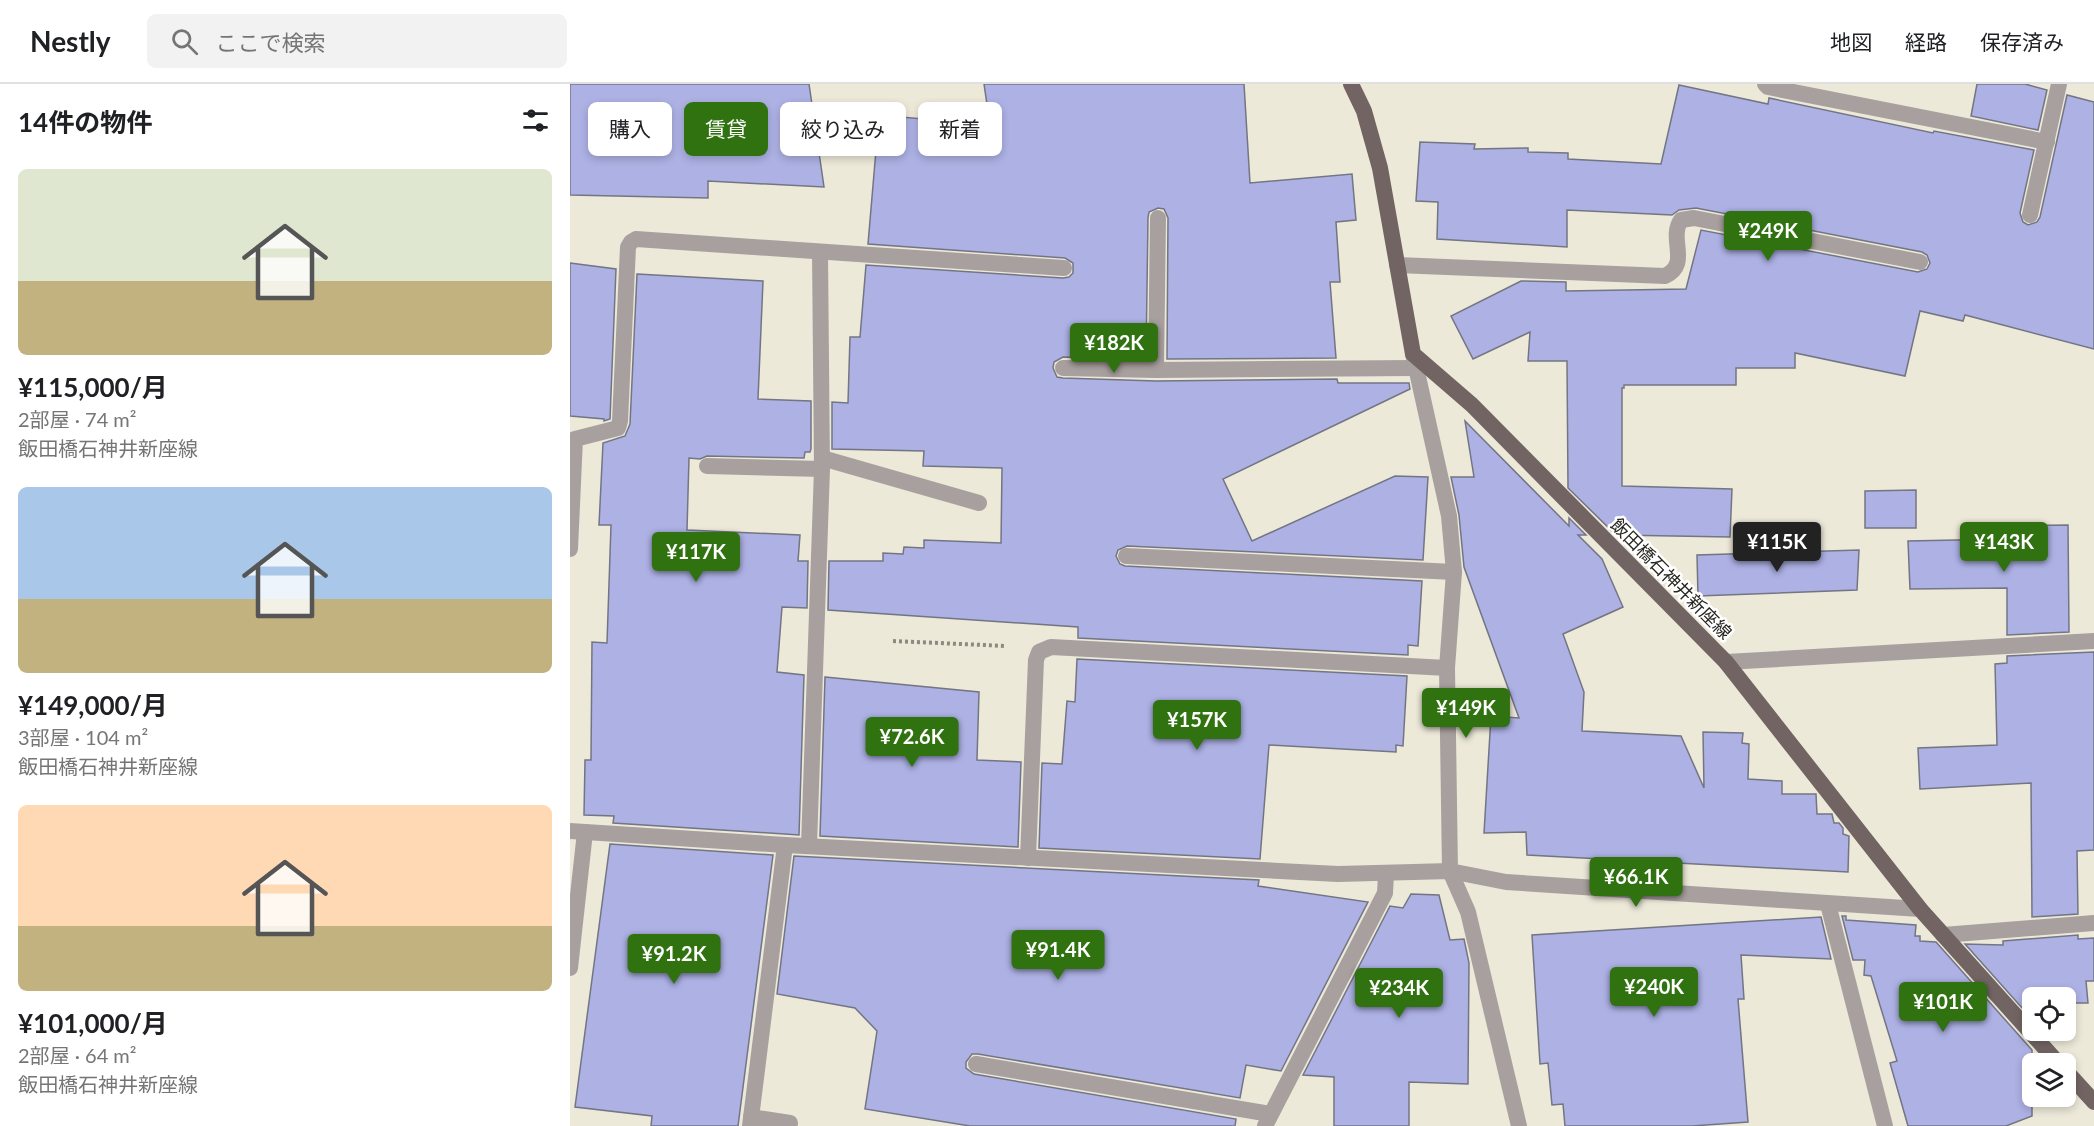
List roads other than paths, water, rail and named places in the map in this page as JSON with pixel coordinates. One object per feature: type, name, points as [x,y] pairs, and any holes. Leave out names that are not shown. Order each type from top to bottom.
[{"type":"main road","points":[[1351,84],[1364,111],[1380,168],[1414,361]]},
{"type":"main road","name":"飯田橋石神井新座線","points":[[1414,361],[1472,405],[1726,662],[1920,909],[2049,1053]]},
{"type":"main road","points":[[2076,1082],[2094,1102]]},
{"type":"street","points":[[1765,84],[1768,87],[2048,142]]},
{"type":"street","points":[[2030,215],[2059,84]]},
{"type":"street","points":[[1156,370],[1158,218]]},
{"type":"street","points":[[1397,265],[1665,276],[1673,272],[1678,264],[1676,227],[1681,220],[1694,218],[1920,262]]},
{"type":"street","points":[[570,549],[575,440],[618,428],[620,422],[628,248],[636,239],[1064,268]]},
{"type":"street","points":[[809,845],[822,464],[820,252]]},
{"type":"street","points":[[1062,368],[1156,370],[1414,361],[1449,516],[1454,572],[1447,669],[1450,871],[1468,912],[1519,1126]]},
{"type":"street","points":[[707,466],[822,464],[979,503]]},
{"type":"street","points":[[1126,556],[1454,572]]},
{"type":"street","points":[[1726,662],[2094,641]]},
{"type":"street","points":[[1028,858],[1036,660],[1039,652],[1051,647],[1447,669]]},
{"type":"street","points":[[570,968],[578,831],[786,845],[1338,874],[1450,871],[1506,882],[1920,909]]},
{"type":"street","points":[[786,845],[751,1121],[789,1123]]},
{"type":"street","points":[[975,1064],[1268,1120],[1385,893],[1386,874]]},
{"type":"street","points":[[1828,904],[1885,1126]]},
{"type":"street","points":[[1943,935],[2094,923]]}]
